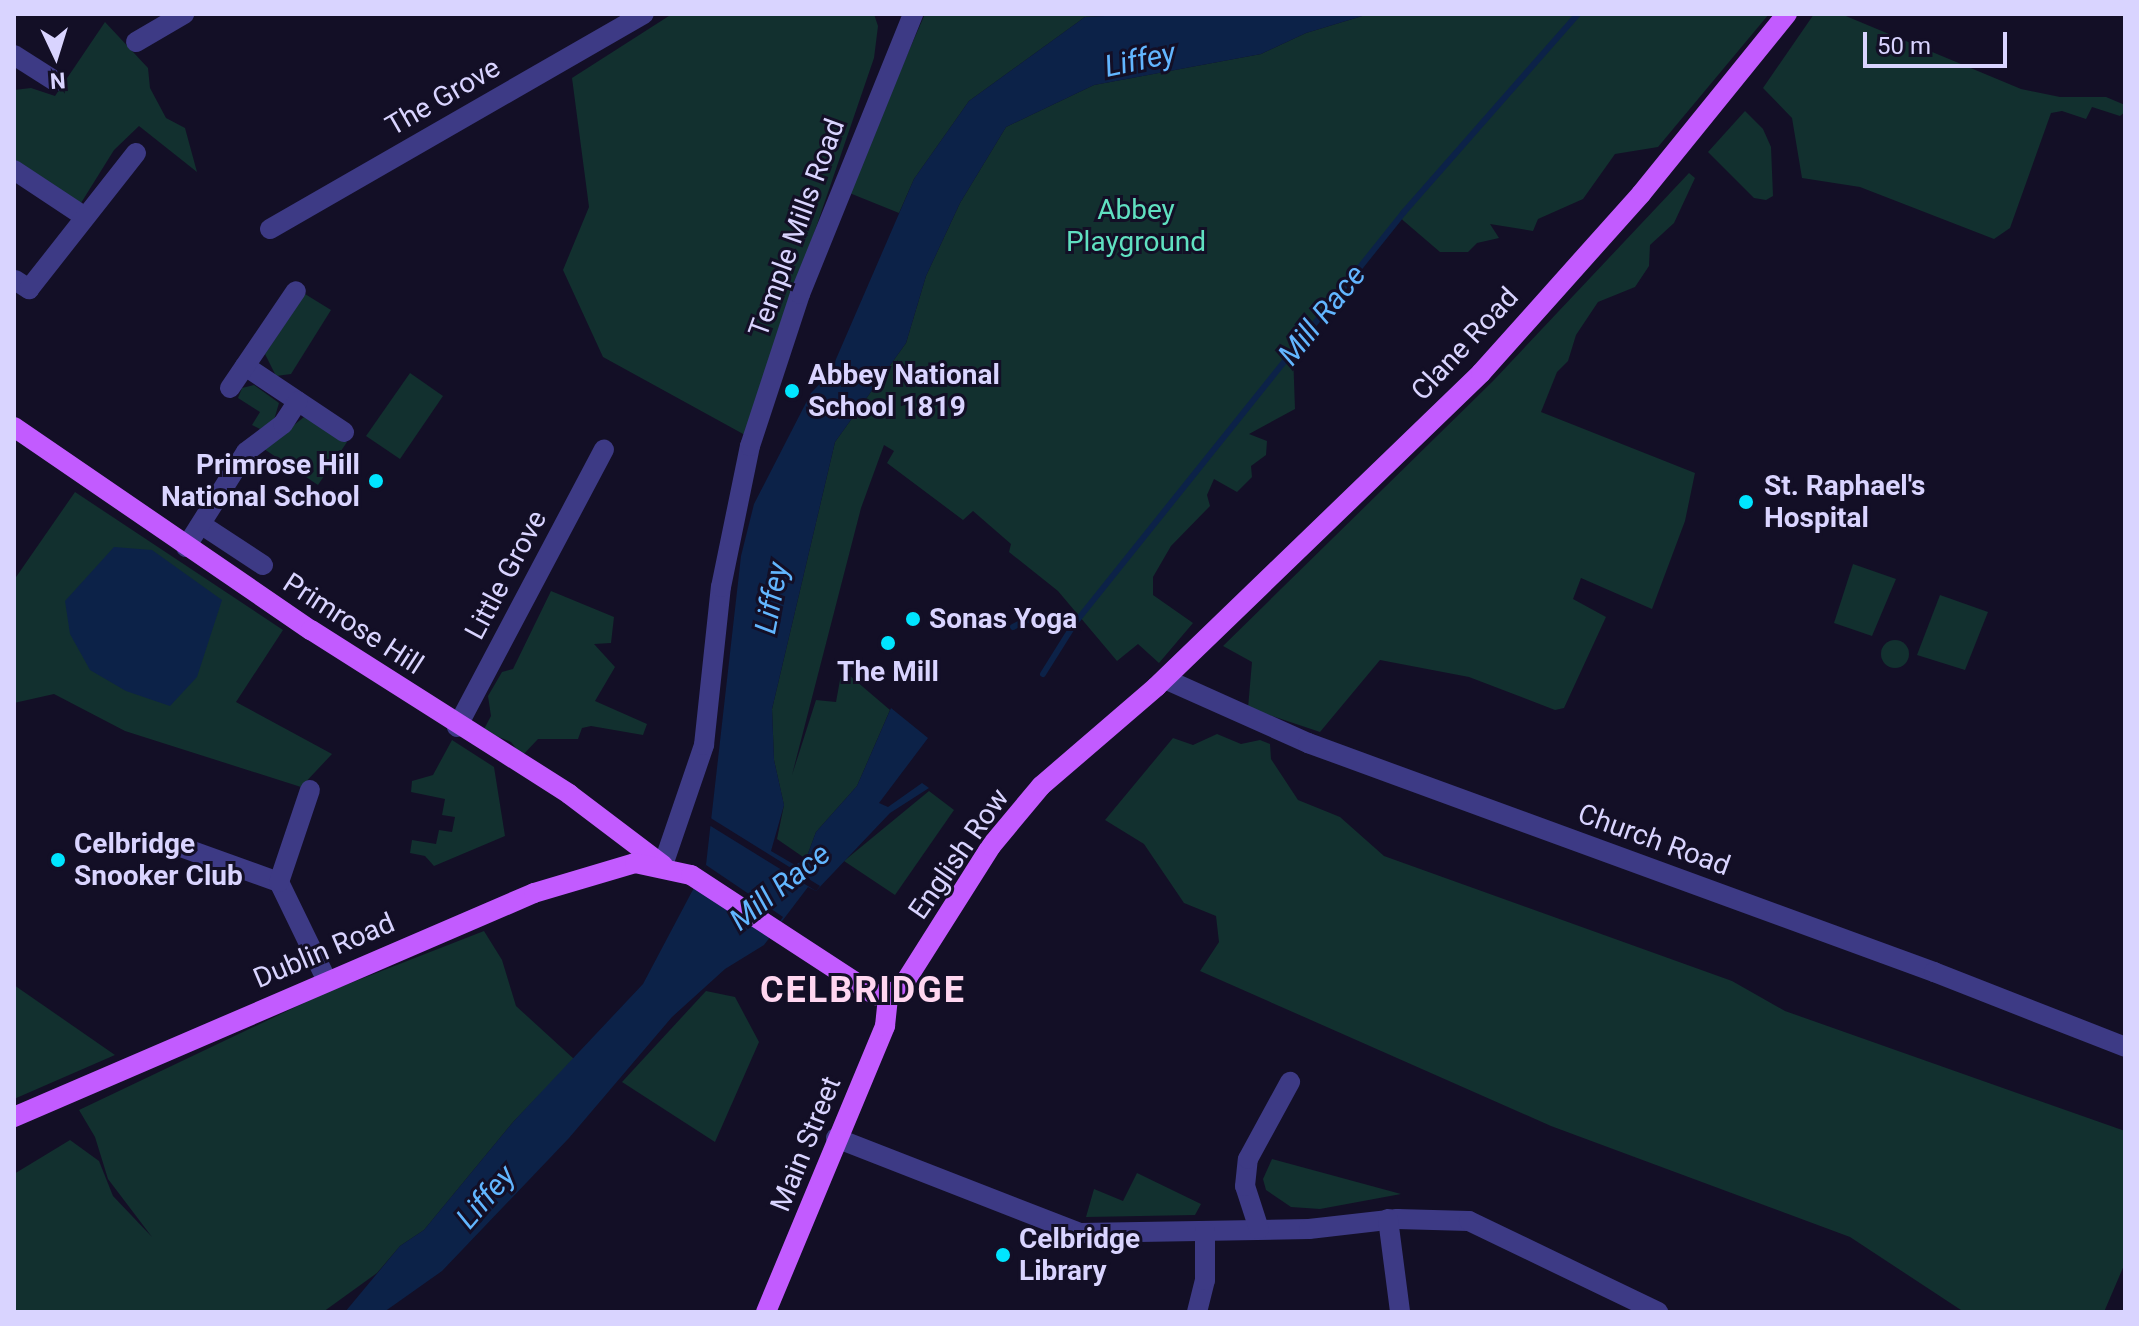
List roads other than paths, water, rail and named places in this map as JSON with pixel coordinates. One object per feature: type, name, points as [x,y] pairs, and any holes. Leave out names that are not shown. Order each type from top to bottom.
[{"type":"main road","name":"Clane Road","points":[[1160,683],[1481,373],[1641,194],[1787,14]]},
{"type":"main road","name":"Primrose Hill","points":[[15,431],[457,727],[569,794],[663,865]]},
{"type":"main road","name":"English Row","points":[[888,995],[910,978],[991,846],[1041,786],[1160,683]]},
{"type":"main road","name":"Dublin Road","points":[[14,1117],[326,979],[571,880],[635,863],[663,865]]},
{"type":"main road","points":[[663,865],[691,875],[860,988],[888,995]]},
{"type":"main road","name":"Main Street","points":[[766,1312],[885,1026],[888,995]]},
{"type":"street","points":[[136,42],[184,14]]},
{"type":"street","name":"The Grove","points":[[270,229],[644,14]]},
{"type":"street","name":"Temple Mills Road","points":[[663,865],[704,745],[721,587],[745,464],[800,294],[913,14]]},
{"type":"street","points":[[14,55],[55,81]]},
{"type":"street","points":[[15,280],[29,289],[136,153]]},
{"type":"street","points":[[14,170],[85,217]]},
{"type":"street","points":[[230,388],[296,291]]},
{"type":"street","points":[[245,366],[344,432]]},
{"type":"street","points":[[186,547],[246,452],[283,424],[298,401]]},
{"type":"street","name":"Little Grove","points":[[457,727],[604,449]]},
{"type":"street","points":[[202,525],[263,565]]},
{"type":"street","name":"Church Road","points":[[1160,683],[1308,743],[1934,972],[2125,1047]]},
{"type":"street","points":[[310,790],[279,882],[326,979]]},
{"type":"street","points":[[181,847],[279,882]]},
{"type":"street","points":[[1259,1229],[1245,1186],[1248,1161],[1290,1082]]},
{"type":"street","points":[[836,1138],[1071,1231],[1309,1229],[1388,1219],[1469,1221],[1493,1229],[1658,1312]]},
{"type":"street","points":[[1388,1219],[1400,1312]]},
{"type":"street","points":[[1197,1312],[1205,1280],[1205,1231]]},
{"type":"water","name":"Liffey","points":[[1369,14],[1306,33],[1261,54],[1094,85],[1006,127],[960,203],[926,276],[906,343],[835,442],[772,709],[774,760],[784,805],[771,851],[795,865],[806,859],[816,832],[857,786],[891,708],[928,738],[879,803],[888,807],[922,783],[929,788],[890,813],[816,891],[808,887],[764,945],[725,969],[672,1017],[569,1138],[442,1271],[384,1312],[345,1312],[400,1246],[424,1230],[514,1121],[643,984],[706,865],[741,556],[754,504],[811,393],[830,373],[914,179],[969,101],[1085,17]]},
{"type":"water","points":[[114,547],[152,550],[222,600],[197,677],[170,706],[126,691],[90,670],[70,634],[65,601]]},
{"type":"waterway","name":"Mill Race","points":[[1043,674],[1075,623],[1404,212],[1578,14]]},
{"type":"waterway","name":"Mill Race","points":[[1013,627],[1027,620],[1075,623]]},
{"type":"place","name":"Abbey National School 1819","points":[[792,391]]},
{"type":"place","name":"Primrose Hill National School","points":[[376,481]]},
{"type":"place","name":"St. Raphael's Hospital","points":[[1746,502]]},
{"type":"place","name":"Sonas Yoga","points":[[913,619]]},
{"type":"place","name":"The Mill","points":[[888,643]]},
{"type":"place","name":"Celbridge Snooker Club","points":[[58,860]]},
{"type":"place","name":"Celbridge Library","points":[[1003,1255]]},
{"type":"district","name":"CELBRIDGE","points":[[863,991]]},
{"type":"park label","name":"Abbey Playground","points":[[1136,226]]}]
